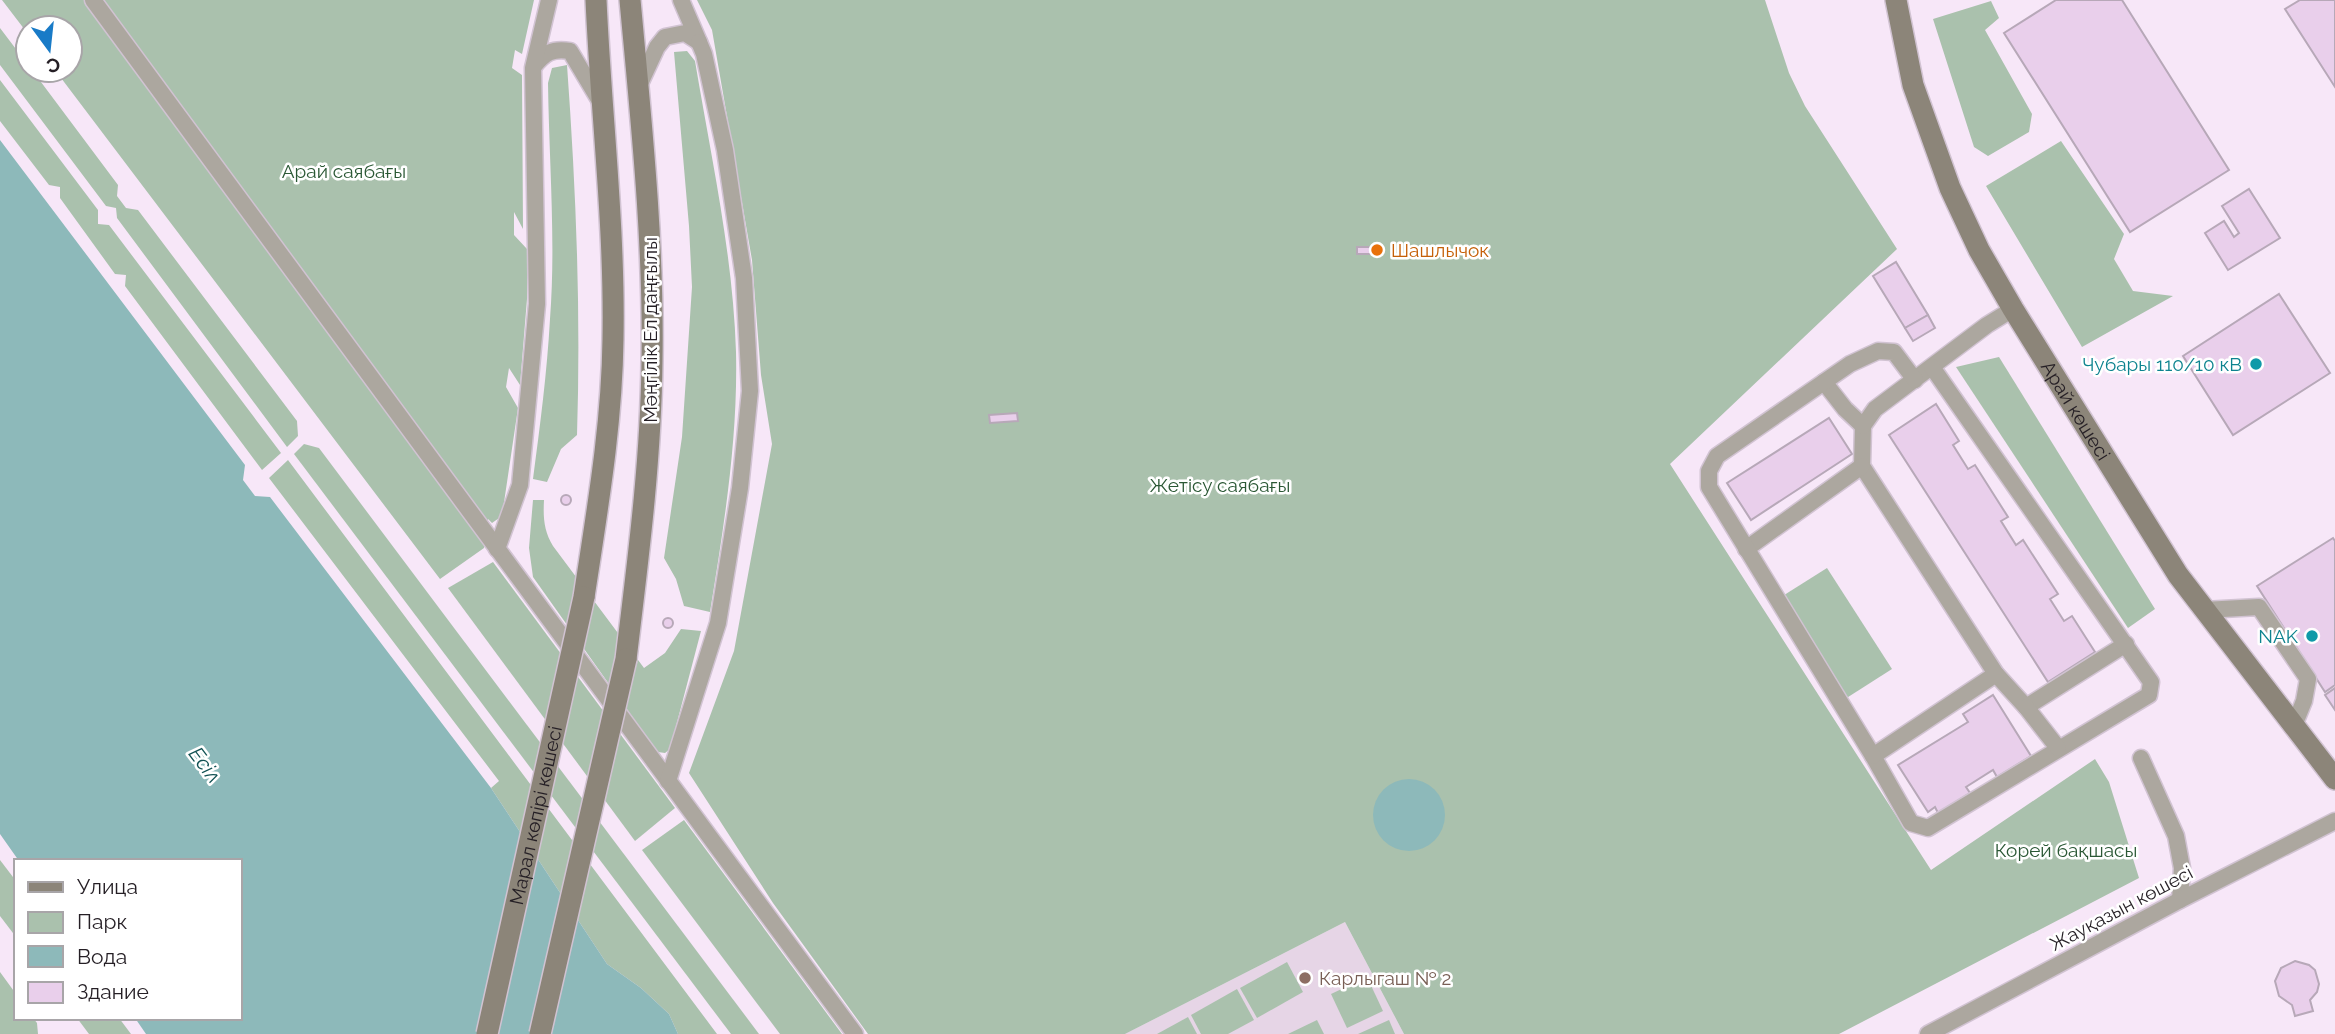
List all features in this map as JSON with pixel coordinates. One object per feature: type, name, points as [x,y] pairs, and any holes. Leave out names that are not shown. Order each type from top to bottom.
[{"type":"main road","name":"Мәңгілік Ел даңғылы","points":[[584,597],[609,425],[613,339],[612,241],[596,0]]},
{"type":"main road","name":"Мәңгілік Ел даңғылы","points":[[540,1034],[626,659],[648,469],[652,360],[648,188],[630,0]]},
{"type":"main road","name":"Арай көшесі","points":[[1896,0],[1913,85],[1950,188],[1979,250],[2178,575],[2293,728],[2335,779]]},
{"type":"main road","name":"Марал көпірі көшесі","points":[[487,1034],[584,597]]},
{"type":"street","points":[[93,0],[855,1034]]},
{"type":"street","points":[[497,549],[520,485],[537,304],[533,68],[549,0]]},
{"type":"street","points":[[668,781],[718,623],[740,488],[750,391],[744,278],[726,150],[704,54],[681,0]]},
{"type":"street","points":[[638,88],[657,47],[665,37],[685,33],[699,42]]},
{"type":"street","points":[[533,68],[544,54],[556,49],[570,51],[603,106]]},
{"type":"street","points":[[2013,309],[1875,409],[1863,426],[1862,466],[1996,674],[2058,748]]},
{"type":"street","points":[[1915,380],[1894,352],[1878,351],[1850,364],[1717,456],[1709,471],[1709,486],[1874,756],[1911,823],[1928,828],[2150,695],[2151,682],[1932,367]]},
{"type":"street","points":[[1824,382],[1844,409],[1863,426]]},
{"type":"street","points":[[1746,549],[1862,466]]},
{"type":"street","points":[[2204,610],[2259,607],[2308,679],[2304,701],[2293,728]]},
{"type":"street","points":[[2026,707],[2126,644]]},
{"type":"street","points":[[1874,756],[1996,674]]},
{"type":"street","points":[[2141,758],[2176,836],[2182,868],[2180,900]]},
{"type":"street","name":"Жауқазын көшесі","points":[[1928,1034],[2335,821]]},
{"type":"shaded area","name":"Карлыгаш № 2","points":[[1345,922],[1404,1034],[1125,1034]]},
{"type":"green space","name":"Арай саябағы","points":[[2,0],[534,0],[522,54],[515,50],[512,68],[522,75],[523,229],[514,212],[514,235],[527,249],[527,299],[520,385],[509,368],[506,387],[518,408],[502,516],[492,523],[488,519],[484,548],[440,579],[66,84],[84,84],[84,14],[14,16]]},
{"type":"green space","name":"Жетісу саябағы","points":[[697,0],[1765,0],[1789,73],[1805,106],[1897,249],[1670,464],[1931,870],[2095,759],[2109,782],[2139,878],[1839,1034],[1404,1034],[1345,922],[1125,1034],[868,1034],[773,903],[689,773],[734,651],[772,444],[761,375],[752,260],[712,30]]},
{"type":"green space","points":[[1991,1],[1999,18],[1985,30],[2032,114],[2029,132],[1988,156],[1974,147],[1933,19]]},
{"type":"green space","points":[[0,28],[14,46],[14,84],[0,65]]},
{"type":"green space","points":[[687,51],[695,61],[720,206],[731,279],[736,352],[732,450],[710,612],[684,606],[676,579],[664,558],[682,437],[692,287],[674,52]]},
{"type":"green space","points":[[567,65],[577,250],[577,435],[561,449],[547,482],[533,479],[552,290],[548,83],[552,68]]},
{"type":"green space","points":[[0,80],[98,210],[98,224],[109,225],[281,453],[262,470],[125,286],[126,275],[115,274],[60,198],[60,187],[49,185],[0,121]]},
{"type":"green space","points":[[14,84],[42,84],[118,185],[117,196],[126,208],[138,210],[297,421],[298,436],[287,447],[117,218],[116,208],[106,206]]},
{"type":"green space","points":[[2061,141],[2124,234],[2114,259],[2133,291],[2173,296],[2082,347],[1986,186]]},
{"type":"green space","points":[[1999,357],[2155,609],[2128,628],[1956,367]]},
{"type":"green space","points":[[304,444],[319,448],[759,1034],[731,1034],[294,454]]},
{"type":"green space","points":[[288,460],[717,1034],[678,1034],[669,1014],[641,988],[607,964],[491,788],[499,781],[269,478]]},
{"type":"green space","points":[[533,500],[544,500],[545,524],[553,546],[644,668],[665,653],[681,629],[701,631],[670,749],[665,753],[658,752],[653,746],[533,577],[529,548]]},
{"type":"green space","points":[[493,562],[675,808],[635,841],[448,588]]},
{"type":"green space","points":[[1827,568],[1892,669],[1845,699],[1781,597]]},
{"type":"green space","points":[[684,820],[842,1034],[780,1034],[642,850]]},
{"type":"green space","points":[[0,860],[14,878],[14,934],[0,916]]},
{"type":"green space","points":[[1287,962],[1303,992],[1257,1018],[1240,988]]},
{"type":"green space","points":[[0,972],[14,991],[14,1020],[35,1020],[38,1034],[0,1034]]},
{"type":"green space","points":[[1367,977],[1383,1011],[1347,1028],[1331,994]]},
{"type":"green space","points":[[1237,989],[1254,1020],[1228,1034],[1201,1034],[1191,1015]]},
{"type":"green space","points":[[1188,1017],[1197,1034],[1157,1034]]},
{"type":"green space","points":[[78,1020],[120,1020],[131,1034],[89,1034]]},
{"type":"green space","points":[[1317,1020],[1324,1034],[1288,1034]]},
{"type":"green space","points":[[1389,1020],[1395,1034],[1358,1034]]},
{"type":"water","name":"Есіл","points":[[0,140],[245,465],[243,480],[255,496],[270,497],[491,788],[607,964],[641,988],[669,1014],[678,1034],[146,1034],[136,1020],[242,1020],[242,859],[18,859],[0,834]]},
{"type":"water","points":[[1409,779],[1429,785],[1439,795],[1445,815],[1439,835],[1429,845],[1409,851],[1389,845],[1379,835],[1373,815],[1379,795],[1389,785]]},
{"type":"building","points":[[2056,0],[2122,0],[2229,170],[2130,232],[2004,33]]},
{"type":"building","points":[[2300,0],[2335,0],[2335,87],[2285,9]]},
{"type":"building","points":[[2249,189],[2280,238],[2228,270],[2205,233],[2224,221],[2234,237],[2239,233],[2222,206]]},
{"type":"building","points":[[1357,247],[1380,247],[1380,254],[1357,254]]},
{"type":"building","points":[[1896,262],[1928,315],[1905,328],[1873,276]]},
{"type":"building","name":"Чубары 110/10 кВ","points":[[2279,294],[2330,373],[2233,435],[2183,356]]},
{"type":"building","points":[[1928,315],[1935,328],[1913,341],[1905,328]]},
{"type":"building","points":[[1936,404],[1959,441],[1953,445],[1968,469],[1975,465],[2008,517],[2001,521],[2016,545],[2023,540],[2058,594],[2050,599],[2064,621],[2072,616],[2095,652],[2048,682],[1889,435]]},
{"type":"building","points":[[1017,413],[1018,421],[990,423],[989,415]]},
{"type":"building","points":[[1829,418],[1852,454],[1751,520],[1727,483]]},
{"type":"building","points":[[566,495],[571,500],[566,505],[561,500]]},
{"type":"building","name":"NAK","points":[[2333,538],[2335,685],[2325,692],[2257,586]]},
{"type":"building","points":[[668,618],[673,623],[668,628],[663,623]]},
{"type":"building","points":[[2335,688],[2335,710],[2325,695]]},
{"type":"building","points":[[1993,695],[2031,756],[1997,777],[1993,770],[1966,787],[1970,793],[1938,813],[1935,807],[1928,812],[1898,765],[1968,722],[1963,714]]},
{"type":"building","points":[[2295,961],[2315,970],[2319,984],[2317,992],[2310,1000],[2313,1011],[2295,1016],[2292,1005],[2279,996],[2275,981],[2281,968]]},
{"type":"place","name":"Шашлычок","points":[[1377,250]]},
{"type":"place","name":"Чубары 110/10 кВ","points":[[2256,364]]},
{"type":"place","name":"NAK","points":[[2312,636]]},
{"type":"place","name":"Карлыгаш № 2","points":[[1305,978]]},
{"type":"park label","name":"Корей бақшасы","points":[[2066,850]]}]
